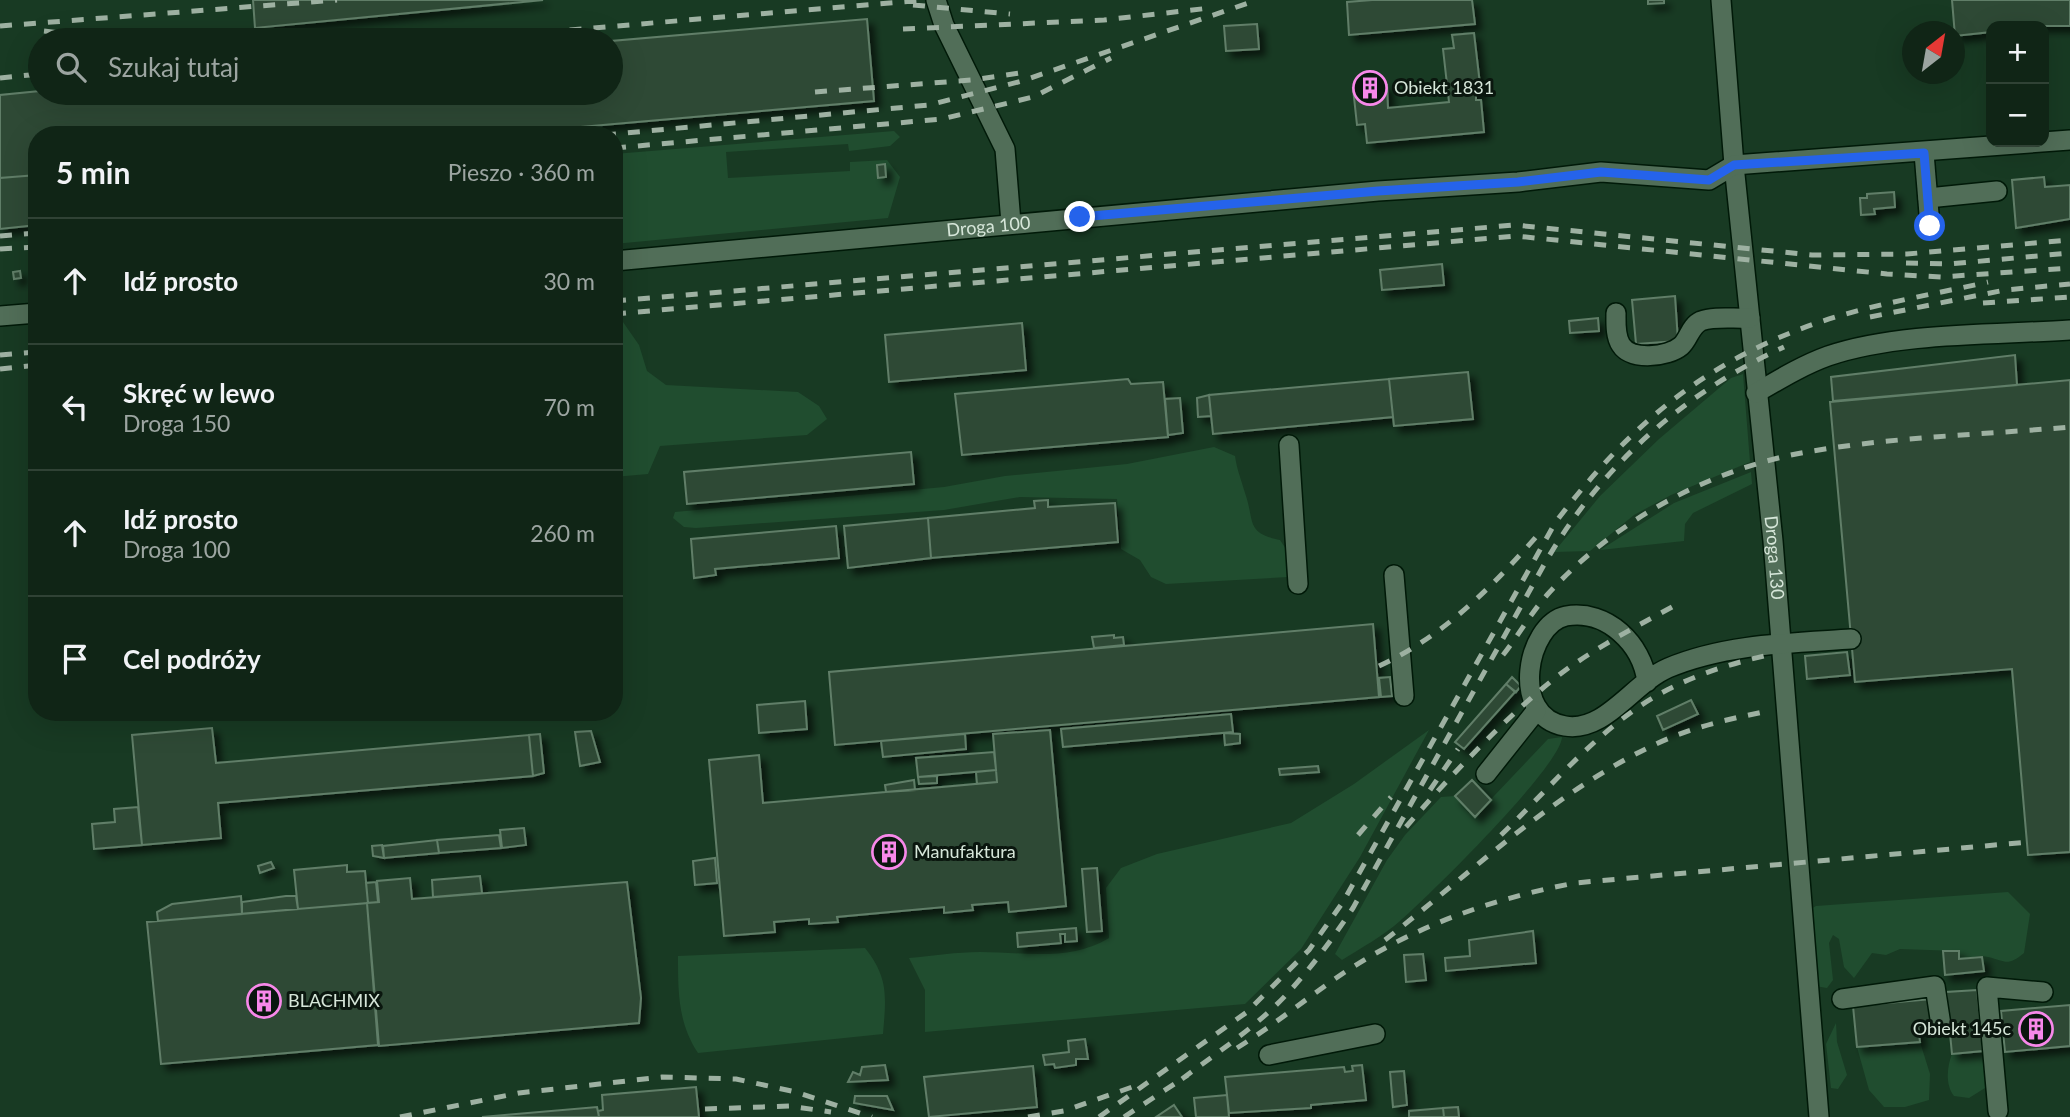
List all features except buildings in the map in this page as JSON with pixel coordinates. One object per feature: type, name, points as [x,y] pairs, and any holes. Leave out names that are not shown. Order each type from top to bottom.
[{"type":"lane","points":[[936,0],[944,25],[1005,149],[1011,223]]},
{"type":"lane","name":"Droga 130","points":[[1721,0],[1734,165],[1781,644],[1819,1117]]},
{"type":"lane","points":[[1734,165],[1924,153],[2070,140]]},
{"type":"lane","points":[[1924,153],[1930,226]]},
{"type":"lane","name":"Droga 100","points":[[623,260],[1011,223],[1378,191],[1518,182],[1601,172],[1709,180],[1734,165]]},
{"type":"lane","points":[[1928,198],[1997,191]]},
{"type":"lane","points":[[1616,313],[1621,345],[1626,350],[1641,355],[1670,352],[1680,346],[1693,326],[1702,321],[1750,318]]},
{"type":"lane","points":[[0,316],[28,314]]},
{"type":"lane","points":[[1756,393],[1794,371],[1859,348],[1895,342],[2070,330]]},
{"type":"lane","points":[[1289,445],[1298,584]]},
{"type":"lane","points":[[1394,575],[1404,696]]},
{"type":"lane","points":[[1647,682],[1644,663],[1623,633],[1584,616],[1564,616],[1547,627],[1531,663],[1531,696],[1536,711],[1548,722],[1583,726],[1596,722],[1667,669],[1720,653],[1781,644],[1851,639]]},
{"type":"lane","points":[[1486,774],[1536,711]]},
{"type":"lane","points":[[1842,999],[1936,986],[1941,1025]]},
{"type":"lane","points":[[1998,1111],[1987,987],[2043,992]]},
{"type":"lane","points":[[1269,1055],[1375,1034]]},
{"type":"shaded area","points":[[0,0],[2070,0],[2070,1117],[0,1117]]},
{"type":"shaded area","points":[[894,131],[900,137],[890,146],[849,151],[848,144],[726,152],[728,178],[850,171],[850,162],[887,160],[900,177],[888,218],[623,243],[623,153]]},
{"type":"shaded area","points":[[623,322],[639,345],[647,371],[666,385],[798,392],[819,406],[827,419],[807,435],[660,446],[648,474],[623,476]]},
{"type":"shaded area","points":[[1743,374],[1750,462],[1671,495],[1634,515],[1590,551],[1554,552],[1600,496],[1659,439],[1731,378]]},
{"type":"shaded area","points":[[1214,447],[1235,456],[1253,524],[1261,534],[1280,540],[1286,549],[1288,577],[1166,584],[1151,577],[1140,560],[1121,549],[1117,499],[1020,497],[944,510],[696,528],[684,527],[673,518],[675,512],[944,487],[1005,476],[1127,464]]},
{"type":"shaded area","points":[[1751,472],[1752,484],[1693,513],[1685,524],[1684,541],[1600,550],[1674,503]]},
{"type":"shaded area","points":[[1429,730],[1360,857],[1301,949],[1245,1004],[925,1032],[925,990],[909,958],[971,952],[1062,953],[1094,945],[1109,938],[1106,888],[1121,868],[1157,854],[1291,823],[1354,784]]},
{"type":"shaded area","points":[[1562,737],[1556,752],[1518,802],[1415,907],[1386,932],[1342,960],[1335,954],[1387,860],[1405,835],[1441,797],[1455,796],[1475,816],[1548,739]]},
{"type":"shaded area","points":[[2008,892],[2030,914],[2024,953],[2014,960],[2006,962],[1982,956],[1959,959],[1958,951],[1900,949],[1886,955],[1872,953],[1854,978],[1844,967],[1839,939],[1833,935],[1829,943],[1833,980],[1827,988],[1815,986],[1807,911],[1816,906]]},
{"type":"shaded area","points":[[865,948],[878,969],[884,988],[883,1034],[698,1053],[691,1042],[680,1007],[678,956]]},
{"type":"shaded area","points":[[1836,1023],[1837,1042],[1847,1075],[1838,1089],[1831,1088],[1826,1044]]},
{"type":"shaded area","points":[[1920,1042],[1930,1074],[1929,1100],[1905,1107],[1884,1107],[1869,1090],[1857,1047]]},
{"type":"shaded area","points":[[1982,1051],[1987,1080],[1985,1088],[1969,1098],[1954,1096],[1948,1075],[1952,1054]]},
{"type":"railway","points":[[0,26],[337,0]]},
{"type":"railway","points":[[592,28],[925,0]]},
{"type":"railway","points":[[623,133],[929,105],[1022,81],[1257,0]]},
{"type":"railway","points":[[913,5],[1010,14]]},
{"type":"railway","points":[[903,29],[1104,20],[1210,8]]},
{"type":"railway","points":[[623,147],[942,119],[1033,97],[1111,58]]},
{"type":"railway","points":[[815,92],[972,80],[1026,72]]},
{"type":"railway","points":[[0,78],[28,75]]},
{"type":"railway","points":[[623,300],[1515,225],[1812,255],[1907,254],[2070,240]]},
{"type":"railway","points":[[0,236],[28,234]]},
{"type":"railway","points":[[623,313],[1516,236],[1887,274],[1941,277],[2070,268]]},
{"type":"railway","points":[[0,249],[28,247]]},
{"type":"railway","points":[[1906,263],[1949,264],[2070,253]]},
{"type":"railway","points":[[1099,1117],[1247,1012],[1309,950],[1343,902],[1555,523],[1582,489],[1639,429],[1670,402],[1703,379],[1738,357],[1776,339],[1859,310],[1988,282]]},
{"type":"railway","points":[[1870,317],[2005,290],[2070,284]]},
{"type":"railway","points":[[1983,303],[2070,297]]},
{"type":"railway","points":[[1182,1079],[1275,1006],[1338,930],[1353,908],[1545,563],[1591,495],[1647,436],[1678,410],[1747,366],[1784,347]]},
{"type":"railway","points":[[0,355],[28,353]]},
{"type":"railway","points":[[0,369],[28,366]]},
{"type":"railway","points":[[1503,655],[1547,595],[1572,569],[1600,546],[1660,505],[1726,474],[1796,454],[1830,448],[2070,427]]},
{"type":"railway","points":[[1379,666],[1448,624],[1488,588],[1543,529]]},
{"type":"railway","points":[[1406,827],[1483,744],[1547,685],[1593,652],[1674,606]]},
{"type":"railway","points":[[1501,835],[1600,737],[1644,704],[1702,674],[1764,656]]},
{"type":"railway","points":[[1385,940],[1515,834],[1583,785],[1619,763],[1683,733],[1768,711]]},
{"type":"railway","points":[[1430,790],[1458,749]]},
{"type":"railway","points":[[1358,835],[1391,797]]},
{"type":"railway","points":[[1237,1048],[1369,957],[1425,928],[1513,897],[1575,883],[2028,842]]},
{"type":"railway","points":[[1124,1117],[1188,1075]]},
{"type":"railway","points":[[400,1117],[519,1093],[662,1077],[736,1079],[796,1092],[872,1117]]},
{"type":"railway","points":[[1028,1117],[1064,1111],[1135,1086]]},
{"type":"railway","points":[[705,1109],[789,1106],[831,1112]]},
{"type":"place","name":"Obiekt 1831","points":[[1370,88]]},
{"type":"place","name":"Manufaktura","points":[[889,852]]},
{"type":"place","name":"BLACHMIX","points":[[264,1001]]},
{"type":"place","name":"Obiekt 145c","points":[[2036,1029]]},
{"type":"route","points":[[1080,217],[1378,191],[1518,182],[1601,172],[1709,180],[1734,165],[1924,153],[1930,226]]}]
